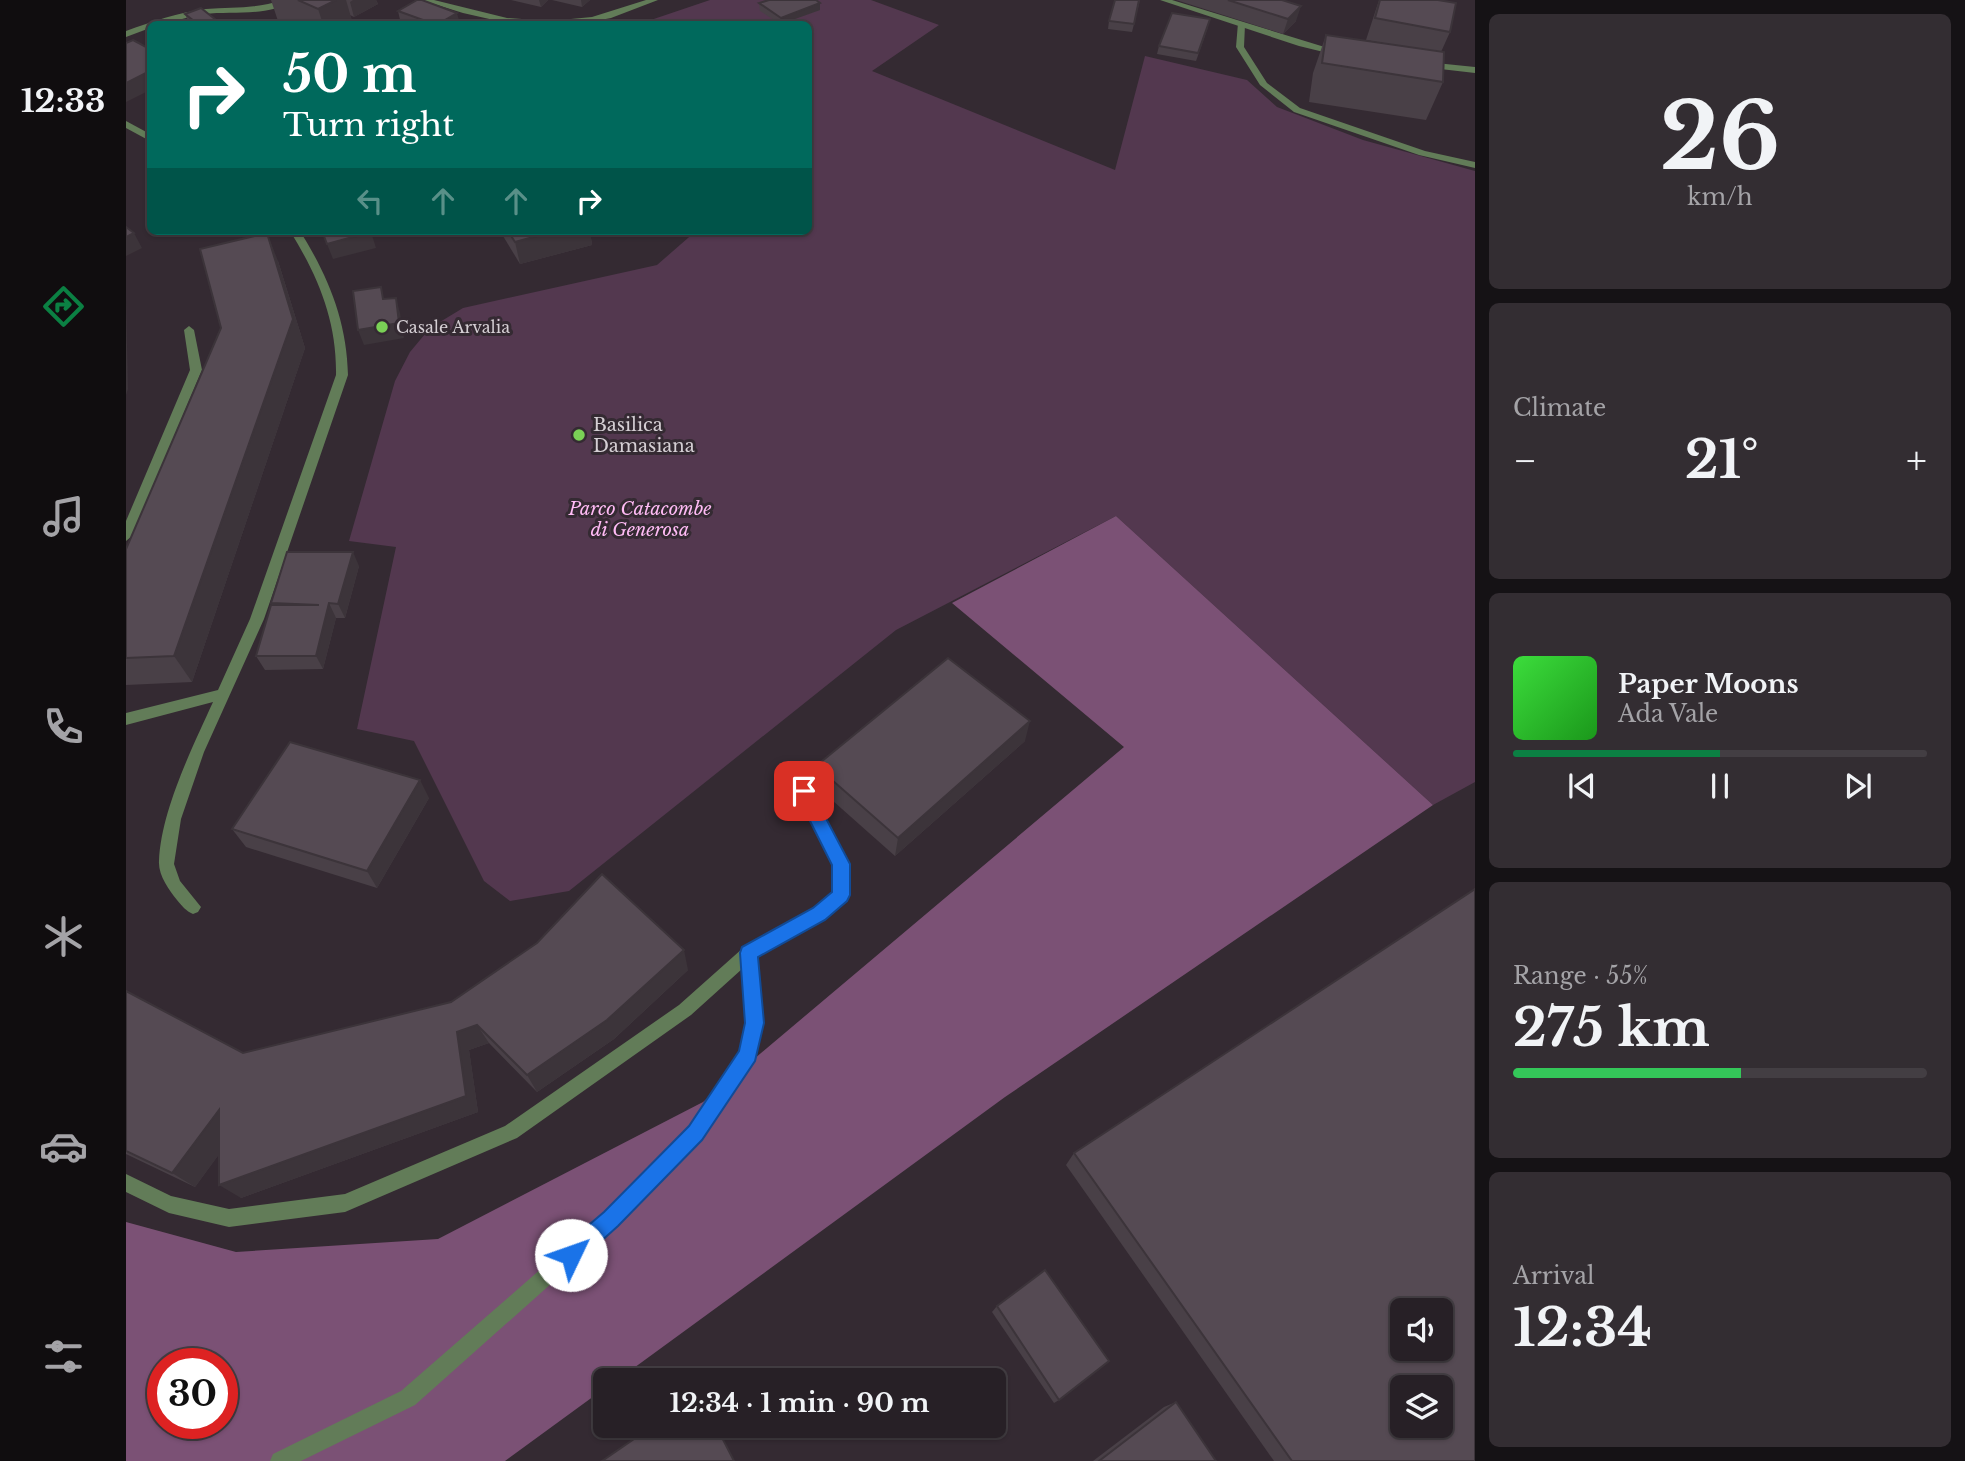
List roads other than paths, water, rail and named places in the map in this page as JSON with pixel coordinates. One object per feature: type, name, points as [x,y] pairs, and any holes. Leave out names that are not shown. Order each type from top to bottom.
[{"type":"street","points":[[167,21],[202,12],[267,8],[290,0]]},
{"type":"street","points":[[425,0],[520,21]]},
{"type":"street","points":[[581,21],[654,0]]},
{"type":"street","points":[[1164,0],[1302,44],[1354,56]]},
{"type":"street","points":[[1241,25],[1240,47],[1264,85],[1297,110],[1422,153],[1475,165]]},
{"type":"street","points":[[126,34],[147,26]]},
{"type":"street","points":[[1411,63],[1475,70]]},
{"type":"street","points":[[126,124],[147,136]]},
{"type":"street","points":[[193,907],[169,877],[166,864],[168,842],[197,752],[257,620],[342,375],[342,348],[332,305],[297,235]]},
{"type":"street","points":[[126,536],[196,370],[189,330]]},
{"type":"street","points":[[126,719],[223,694]]},
{"type":"street","points":[[126,1183],[169,1204],[229,1217],[345,1203],[511,1132],[685,1010],[748,953],[819,914],[841,895],[841,864],[804,791]]},
{"type":"street","points":[[280,1461],[408,1398],[611,1219],[695,1133],[748,1055],[754,1023],[748,953]]},
{"type":"place","name":"Casale Arvalia","points":[[382,327]]},
{"type":"place","name":"Basilica Damasiana","points":[[579,435]]},
{"type":"park label","name":"Parco Catacombe di Generosa","points":[[640,519]]}]
